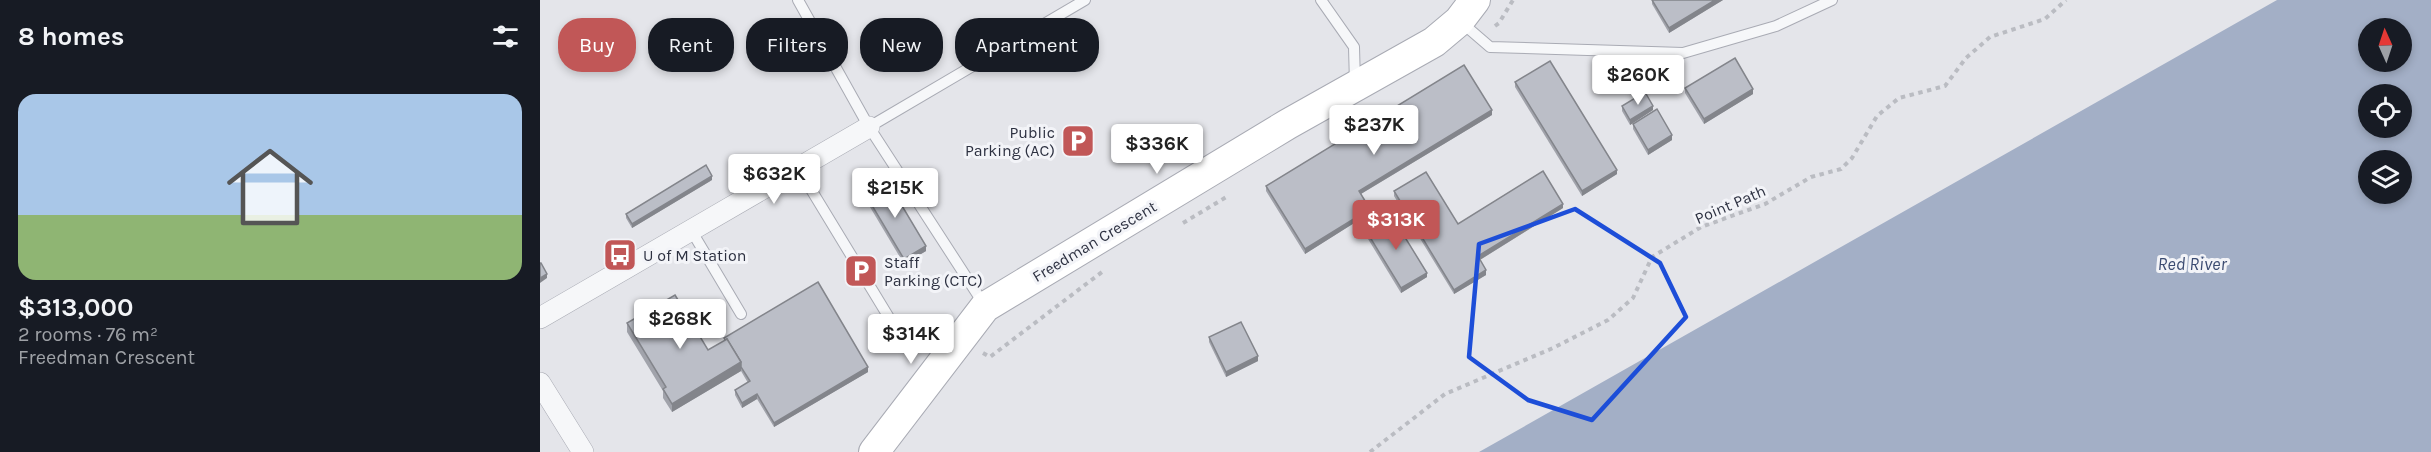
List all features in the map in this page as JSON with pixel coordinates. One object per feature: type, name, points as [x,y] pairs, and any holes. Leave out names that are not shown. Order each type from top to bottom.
[{"type":"street","name":"Freedman Crescent","points":[[874,452],[985,307],[1355,86],[1434,42],[1467,10]]},
{"type":"street","points":[[540,318],[869,128]]},
{"type":"street","points":[[540,383],[583,452]]},
{"type":"lane","points":[[798,0],[869,128],[985,307]]},
{"type":"lane","points":[[869,128],[1085,0]]},
{"type":"lane","points":[[1321,0],[1354,47],[1355,86]]},
{"type":"lane","points":[[1467,10],[1490,47],[1683,53],[1776,26],[1832,0]]},
{"type":"lane","points":[[798,168],[902,339]]},
{"type":"lane","points":[[691,230],[741,314]]},
{"type":"path","name":"Point Path","points":[[1370,452],[1445,394],[1553,348],[1608,320],[1633,298],[1652,257],[1701,227],[1765,204],[1811,177],[1841,169],[1852,158],[1877,116],[1899,98],[1945,86],[1966,58],[1990,37],[2045,19],[2066,0]]},
{"type":"highlighted area","points":[[1575,209],[1660,263],[1686,317],[1592,420],[1528,400],[1469,357],[1479,244]]},
{"type":"water","name":"Red River","points":[[2277,0],[2431,0],[2431,452],[1479,452]]},
{"type":"building","points":[[1652,0],[1715,0],[1669,28]]},
{"type":"building","points":[[1735,58],[1753,89],[1704,119],[1685,88]]},
{"type":"building","points":[[1550,61],[1617,170],[1582,191],[1515,82]]},
{"type":"building","points":[[1464,65],[1492,110],[1359,191],[1370,209],[1305,249],[1266,186]]},
{"type":"building","points":[[1645,92],[1653,106],[1630,120],[1622,106]]},
{"type":"building","points":[[1657,109],[1672,135],[1648,150],[1633,124]]},
{"type":"building","points":[[706,165],[712,176],[632,224],[626,214]]},
{"type":"building","points":[[1543,171],[1563,204],[1478,256],[1486,270],[1454,290],[1394,191],[1426,172],[1458,224]]},
{"type":"building","points":[[886,179],[926,246],[904,259],[864,192]]},
{"type":"building","points":[[1390,213],[1427,273],[1401,288],[1365,229]]},
{"type":"building","points":[[540,263],[547,274],[540,278]]},
{"type":"building","points":[[818,282],[868,367],[774,423],[757,394],[742,403],[735,390],[750,381],[741,367],[741,362],[727,339],[724,338]]},
{"type":"building","points":[[675,295],[708,350],[727,339],[741,362],[672,404],[663,389],[666,387],[627,323]]},
{"type":"building","points":[[1241,322],[1258,356],[1226,372],[1209,337]]},
{"type":"place","name":"Public Parking (AC)","points":[[1078,141]]},
{"type":"place","name":"U of M Station","points":[[620,255]]},
{"type":"place","name":"Staff Parking (CTC)","points":[[861,271]]}]
